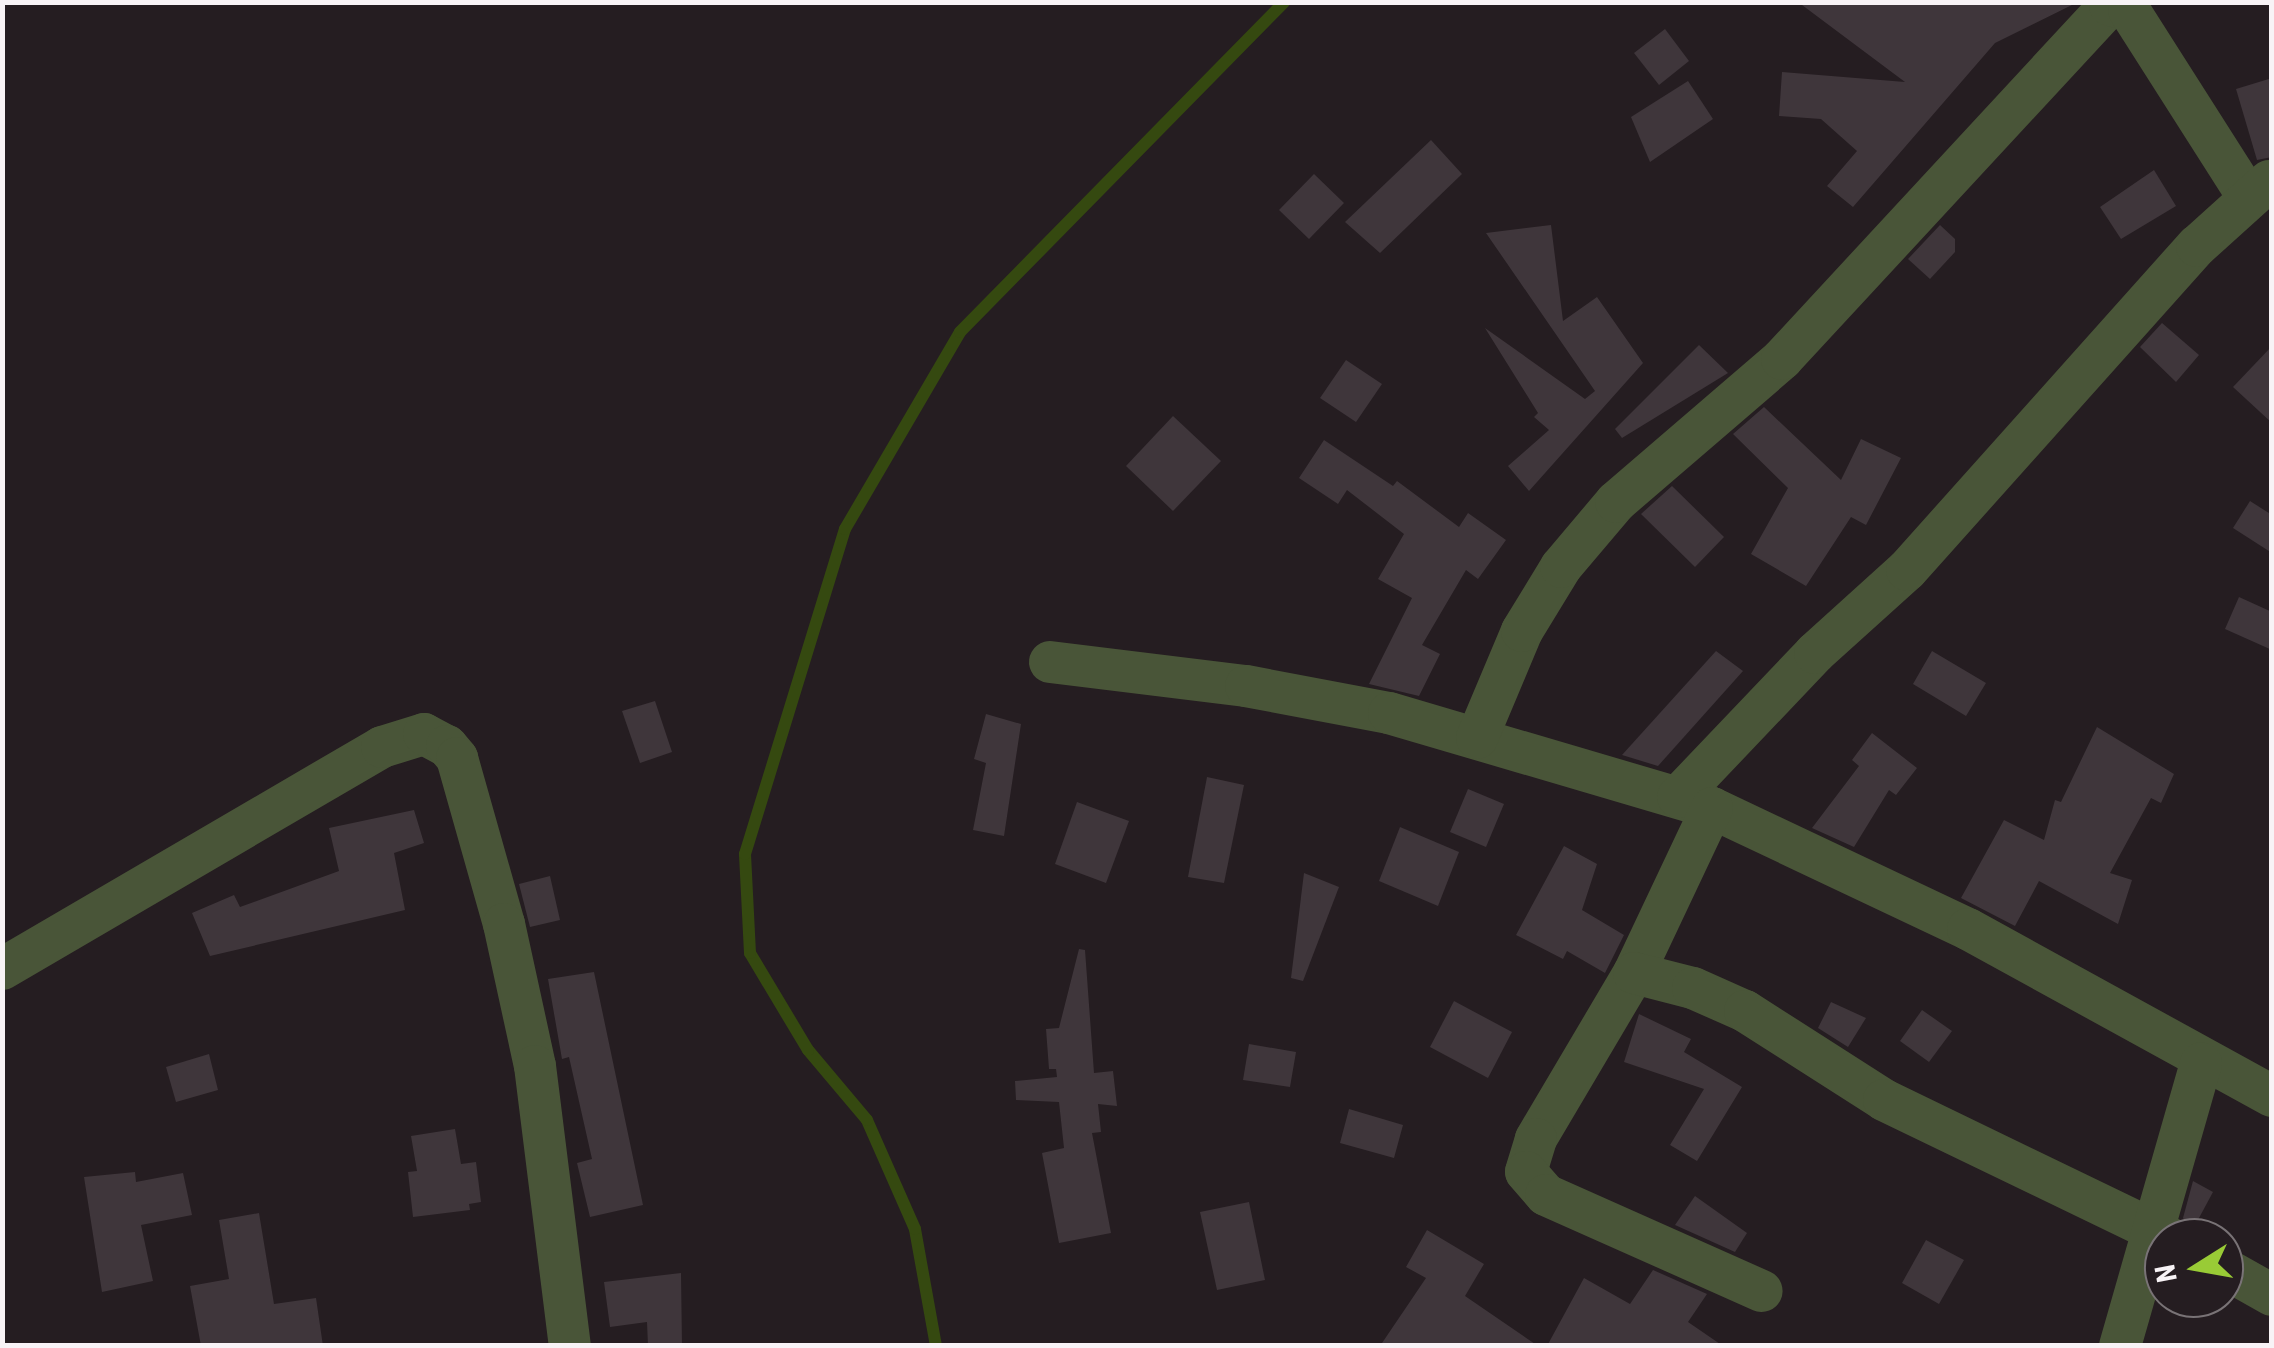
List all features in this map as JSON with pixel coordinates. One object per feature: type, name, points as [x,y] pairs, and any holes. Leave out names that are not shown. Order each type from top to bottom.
[{"type":"street","points":[[1477,738],[1522,631],[1561,567],[1616,502],[1782,358],[2110,6],[2129,10],[2259,187],[1907,570],[1815,654],[1695,802],[1634,973],[1536,1139],[1526,1172],[1546,1194],[1762,1291]]},
{"type":"street","points":[[1050,662],[1246,686],[1477,738],[1695,802],[1968,929],[2201,1063],[2272,1096]]},
{"type":"street","points":[[2,969],[382,747],[424,734],[447,746],[457,758],[499,905],[534,1066],[570,1346]]},
{"type":"street","points":[[1634,973],[1693,988],[1745,1011],[1884,1100],[2144,1226]]},
{"type":"street","points":[[2165,1218],[2201,1063]]},
{"type":"street","points":[[2244,1279],[2272,1294]]},
{"type":"street","points":[[2120,1346],[2144,1280]]},
{"type":"building","points":[[1798,2],[2078,2],[1995,43],[1853,207],[1827,186],[1857,151],[1821,119],[1779,116],[1782,72],[1905,82]]},
{"type":"building","points":[[1665,29],[1689,61],[1659,85],[1634,53]]},
{"type":"building","points":[[2272,78],[2272,157],[2257,160],[2236,89]]},
{"type":"building","points":[[1688,81],[1713,119],[1650,162],[1631,117]]},
{"type":"building","points":[[1431,140],[1462,174],[1380,253],[1345,222]]},
{"type":"building","points":[[2154,170],[2176,206],[2121,239],[2100,207]]},
{"type":"building","points":[[1314,174],[1344,203],[1309,239],[1279,210]]},
{"type":"building","points":[[1551,225],[1563,321],[1597,297],[1643,363],[1529,491],[1508,466],[1549,430],[1534,417],[1538,413],[1485,328],[1585,399],[1595,391],[1486,233]]},
{"type":"building","points":[[1940,225],[1955,239],[1955,252],[1930,279],[1908,259]]},
{"type":"building","points":[[2162,323],[2199,355],[2176,382],[2140,347]]},
{"type":"building","points":[[1699,345],[1728,373],[1622,438],[1615,429]]},
{"type":"building","points":[[2272,346],[2272,423],[2233,387]]},
{"type":"building","points":[[1346,360],[1382,384],[1356,422],[1320,398]]},
{"type":"building","points":[[1764,407],[1841,480],[1861,439],[1901,458],[1866,525],[1851,517],[1806,586],[1751,554],[1788,488],[1733,434]]},
{"type":"building","points":[[1173,416],[1221,461],[1173,511],[1126,466]]},
{"type":"building","points":[[1324,440],[1393,486],[1397,481],[1459,527],[1468,513],[1506,540],[1478,579],[1466,570],[1422,645],[1440,654],[1419,696],[1369,684],[1412,598],[1378,579],[1404,534],[1347,490],[1338,504],[1299,478]]},
{"type":"building","points":[[1672,486],[1724,537],[1695,567],[1641,514]]},
{"type":"building","points":[[2250,501],[2272,515],[2272,553],[2233,528]]},
{"type":"building","points":[[2239,597],[2272,612],[2272,650],[2225,629]]},
{"type":"building","points":[[1716,651],[1743,671],[1658,766],[1622,755]]},
{"type":"building","points":[[1932,651],[1986,683],[1966,716],[1913,684]]},
{"type":"building","points":[[655,701],[672,752],[640,763],[622,711]]},
{"type":"building","points":[[986,714],[1021,724],[1004,836],[973,830],[986,763],[974,759]]},
{"type":"building","points":[[2097,727],[2174,774],[2161,803],[2151,798],[2110,873],[2132,880],[2118,924],[2039,881],[2015,926],[1961,898],[2004,820],[2044,840],[2055,800],[2061,802]]},
{"type":"building","points":[[1872,733],[1917,768],[1896,795],[1889,790],[1854,847],[1812,828],[1859,766],[1852,760]]},
{"type":"building","points":[[1207,777],[1244,785],[1224,883],[1188,877]]},
{"type":"building","points":[[1468,789],[1504,804],[1486,847],[1450,832]]},
{"type":"building","points":[[1077,802],[1129,821],[1106,883],[1055,864]]},
{"type":"building","points":[[414,810],[424,843],[394,853],[405,910],[210,956],[192,913],[234,895],[240,907],[339,871],[329,828]]},
{"type":"building","points":[[1400,827],[1459,852],[1438,906],[1379,881]]},
{"type":"building","points":[[1564,846],[1597,864],[1582,910],[1624,935],[1605,973],[1567,951],[1563,959],[1516,935]]},
{"type":"building","points":[[1304,873],[1339,887],[1303,981],[1291,978]]},
{"type":"building","points":[[550,876],[560,920],[530,927],[519,884]]},
{"type":"building","points":[[1079,949],[1085,950],[1094,1073],[1113,1071],[1117,1106],[1098,1104],[1101,1132],[1092,1133],[1111,1233],[1059,1243],[1042,1153],[1064,1148],[1059,1102],[1016,1100],[1015,1081],[1057,1077],[1056,1069],[1049,1069],[1046,1029],[1059,1028]]},
{"type":"building","points":[[594,972],[643,1205],[590,1217],[577,1163],[592,1159],[569,1057],[562,1059],[548,979]]},
{"type":"building","points":[[1454,1001],[1512,1032],[1488,1078],[1430,1047]]},
{"type":"building","points":[[1831,1002],[1866,1018],[1848,1047],[1818,1028]]},
{"type":"building","points":[[1922,1010],[1952,1031],[1929,1062],[1900,1041]]},
{"type":"building","points":[[1639,1014],[1691,1039],[1684,1052],[1742,1087],[1697,1161],[1670,1145],[1704,1089],[1624,1062]]},
{"type":"building","points":[[1249,1044],[1296,1052],[1290,1087],[1243,1080]]},
{"type":"building","points":[[209,1054],[218,1090],[176,1102],[166,1067]]},
{"type":"building","points":[[1349,1109],[1403,1125],[1394,1158],[1340,1143]]},
{"type":"building","points":[[455,1129],[461,1164],[476,1162],[481,1202],[469,1204],[470,1210],[413,1217],[408,1172],[417,1171],[411,1136]]},
{"type":"building","points":[[135,1172],[136,1182],[183,1173],[192,1215],[141,1225],[153,1281],[102,1292],[84,1177]]},
{"type":"building","points":[[2193,1181],[2213,1192],[2199,1218],[2183,1218]]},
{"type":"building","points":[[1695,1196],[1747,1233],[1735,1252],[1675,1225]]},
{"type":"building","points":[[1249,1202],[1265,1280],[1217,1290],[1200,1212]]},
{"type":"building","points":[[259,1213],[274,1304],[316,1298],[323,1346],[201,1346],[190,1286],[229,1279],[219,1220]]},
{"type":"building","points":[[1427,1230],[1484,1264],[1465,1296],[1538,1346],[1380,1346],[1426,1278],[1406,1267]]},
{"type":"building","points":[[1926,1240],[1964,1260],[1939,1304],[1902,1283]]},
{"type":"building","points":[[1653,1270],[1707,1294],[1688,1322],[1723,1346],[1547,1346],[1584,1278],[1630,1304]]},
{"type":"building","points":[[681,1273],[682,1346],[648,1346],[647,1322],[610,1327],[604,1282]]},
{"type":"waterway","points":[[936,1346],[915,1229],[867,1120],[808,1050],[750,953],[745,854],[845,529],[960,332],[1284,2]]}]
